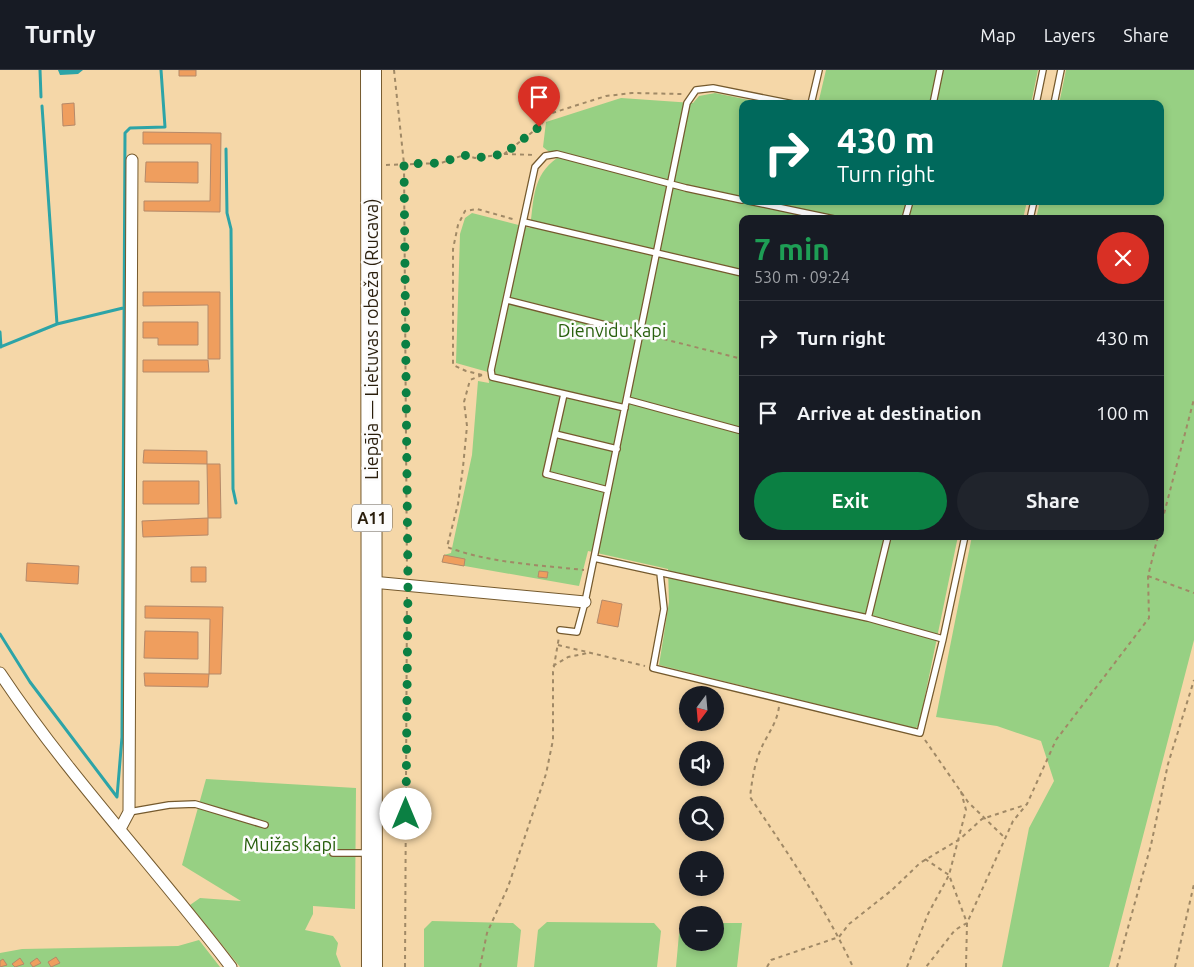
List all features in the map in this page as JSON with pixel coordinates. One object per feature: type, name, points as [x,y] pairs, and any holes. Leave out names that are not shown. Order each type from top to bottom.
[{"type":"highway","name":"Liepāja — Lietuvas robeža (Rucava)","points":[[371,70],[372,967]]},
{"type":"street","points":[[120,829],[128,812],[132,160]]},
{"type":"street","points":[[372,582],[585,602]]},
{"type":"street","points":[[0,673],[20,703],[231,967]]},
{"type":"lane","points":[[812,100],[819,70]]},
{"type":"lane","points":[[934,100],[940,70]]},
{"type":"lane","points":[[1037,100],[1044,70]]},
{"type":"lane","points":[[1055,100],[1061,70]]},
{"type":"lane","points":[[560,630],[577,632],[585,602],[628,400],[687,103],[696,90],[713,88],[773,100]]},
{"type":"lane","points":[[625,408],[492,377],[491,370],[524,222],[531,178],[535,167],[545,156],[557,154],[671,184],[739,199]]},
{"type":"lane","points":[[768,205],[815,215]]},
{"type":"lane","points":[[524,222],[739,272]]},
{"type":"lane","points":[[507,300],[641,334]]},
{"type":"lane","points":[[564,394],[546,474],[608,490]]},
{"type":"lane","points":[[628,400],[739,430]]},
{"type":"lane","points":[[555,434],[617,449]]},
{"type":"lane","points":[[868,618],[887,540]]},
{"type":"lane","points":[[660,573],[664,609],[653,668],[920,733],[964,540]]},
{"type":"lane","points":[[594,558],[868,618],[943,639]]},
{"type":"lane","points":[[128,812],[169,805],[194,804],[265,825]]},
{"type":"lane","points":[[333,853],[372,854]]},
{"type":"path","points":[[394,70],[404,164],[408,584],[404,967]]},
{"type":"path","points":[[504,154],[539,127],[549,114],[606,96],[632,93],[693,94]]},
{"type":"path","points":[[371,166],[440,163],[464,155],[475,158],[504,154],[545,156]]},
{"type":"path","points":[[524,222],[477,210],[465,211],[458,226],[453,249],[452,268],[455,305],[452,344],[453,365],[482,375],[470,380],[464,402],[467,426],[463,467],[458,504],[447,547],[459,552],[513,562],[591,571]]},
{"type":"path","points":[[641,334],[739,358]]},
{"type":"path","points":[[1164,514],[1194,399]]},
{"type":"path","points":[[926,967],[954,930],[967,923],[1012,821],[1027,804],[1056,740],[1149,618],[1148,576],[1157,540]]},
{"type":"path","points":[[1148,576],[1194,593]]},
{"type":"path","points":[[480,967],[488,933],[508,887],[546,774],[553,740],[553,666],[560,630]]},
{"type":"path","points":[[558,645],[653,668]]},
{"type":"path","points":[[553,666],[568,657],[590,653]]},
{"type":"path","points":[[1117,967],[1151,845],[1168,764],[1194,680]]},
{"type":"path","points":[[780,700],[777,722],[760,750],[752,778],[750,798],[800,871],[839,937],[853,967]]},
{"type":"path","points":[[920,733],[968,802],[1005,838]]},
{"type":"path","points":[[907,967],[928,914],[949,875],[960,840],[966,810],[960,788]]},
{"type":"path","points":[[767,967],[771,960],[839,937],[849,924],[892,890],[926,859],[960,840],[986,818],[1027,804]]},
{"type":"path","points":[[926,859],[949,875],[967,923],[966,967]]},
{"type":"path","points":[[1175,967],[1194,884]]},
{"type":"green space","points":[[826,70],[1038,70],[1032,100],[819,100]]},
{"type":"green space","points":[[1066,70],[1194,70],[1194,640],[1109,967],[1002,967],[1029,828],[1054,781],[1041,741],[997,726],[936,717],[971,540],[1164,540],[1164,215],[1037,215],[1039,205],[1164,205],[1164,100],[1060,100]]},
{"type":"green space","name":"Dienvidu kapi","points":[[715,93],[749,100],[739,100],[739,205],[1026,205],[1024,215],[739,215],[739,540],[957,540],[919,725],[915,729],[659,665],[669,602],[668,569],[588,551],[579,586],[442,562],[444,555],[451,553],[472,455],[478,381],[489,383],[488,372],[456,363],[460,234],[465,218],[472,213],[530,228],[534,198],[539,181],[549,165],[557,158],[543,147],[546,122],[621,98],[693,103],[699,96]]},
{"type":"green space","name":"Muižas kapi","points":[[206,779],[356,788],[355,909],[313,906],[313,914],[305,930],[333,936],[338,943],[336,954],[341,967],[240,967],[190,905],[200,898],[241,901],[182,865]]},
{"type":"green space","points":[[432,921],[513,923],[521,930],[517,967],[424,967],[424,929]]},
{"type":"green space","points":[[547,922],[654,923],[661,931],[657,967],[534,967],[538,930]]},
{"type":"green space","points":[[724,923],[742,923],[737,967],[676,967],[679,934],[679,951],[724,951]]},
{"type":"green space","points":[[199,940],[220,967],[0,967],[0,953],[22,949],[178,946]]},
{"type":"water","points":[[58,70],[83,70],[78,74],[60,75]]},
{"type":"building","points":[[179,70],[196,70],[196,76],[179,76]]},
{"type":"building","points":[[74,103],[75,125],[63,126],[62,104]]},
{"type":"building","points":[[143,132],[221,133],[220,212],[144,211],[144,201],[210,201],[211,144],[143,144]]},
{"type":"building","points":[[146,162],[198,162],[198,183],[145,182]]},
{"type":"building","points":[[143,292],[220,292],[220,359],[208,359],[208,305],[143,306]]},
{"type":"building","points":[[143,322],[198,322],[198,345],[158,345],[158,338],[143,338]]},
{"type":"building","points":[[143,360],[208,360],[209,372],[143,372]]},
{"type":"building","points":[[144,450],[207,451],[207,464],[143,463]]},
{"type":"building","points":[[207,464],[220,464],[221,518],[208,518]]},
{"type":"building","points":[[143,481],[199,481],[199,504],[143,504]]},
{"type":"building","points":[[208,518],[208,535],[143,537],[142,521]]},
{"type":"building","points":[[444,555],[465,559],[464,566],[442,562]]},
{"type":"building","points":[[27,563],[79,566],[78,584],[26,581]]},
{"type":"building","points":[[191,567],[206,567],[206,582],[191,582]]},
{"type":"building","points":[[539,571],[548,572],[547,578],[538,577]]},
{"type":"building","points":[[602,600],[622,604],[618,627],[597,623]]},
{"type":"building","points":[[145,606],[223,607],[221,674],[209,674],[210,619],[145,618]]},
{"type":"building","points":[[145,631],[198,632],[198,659],[144,658]]},
{"type":"building","points":[[144,673],[209,674],[208,687],[145,686]]},
{"type":"building","points":[[56,957],[60,963],[51,967],[48,962]]},
{"type":"building","points":[[20,958],[24,964],[15,967],[12,964]]},
{"type":"building","points":[[37,958],[41,963],[33,967],[30,963]]},
{"type":"building","points":[[3,959],[7,965],[0,967],[0,961]]},
{"type":"waterway","points":[[40,70],[41,97]]},
{"type":"waterway","points":[[0,634],[30,682],[117,797],[122,737],[125,133],[130,128],[165,127],[161,70]]},
{"type":"waterway","points":[[42,106],[57,324]]},
{"type":"waterway","points":[[226,149],[227,213],[231,229],[233,489],[236,503]]},
{"type":"waterway","points":[[0,347],[57,324],[123,308]]},
{"type":"waterway","points":[[0,332],[1,347]]},
{"type":"route","points":[[406,814],[408,584],[404,164],[440,163],[464,155],[475,158],[504,154],[539,127]]}]
